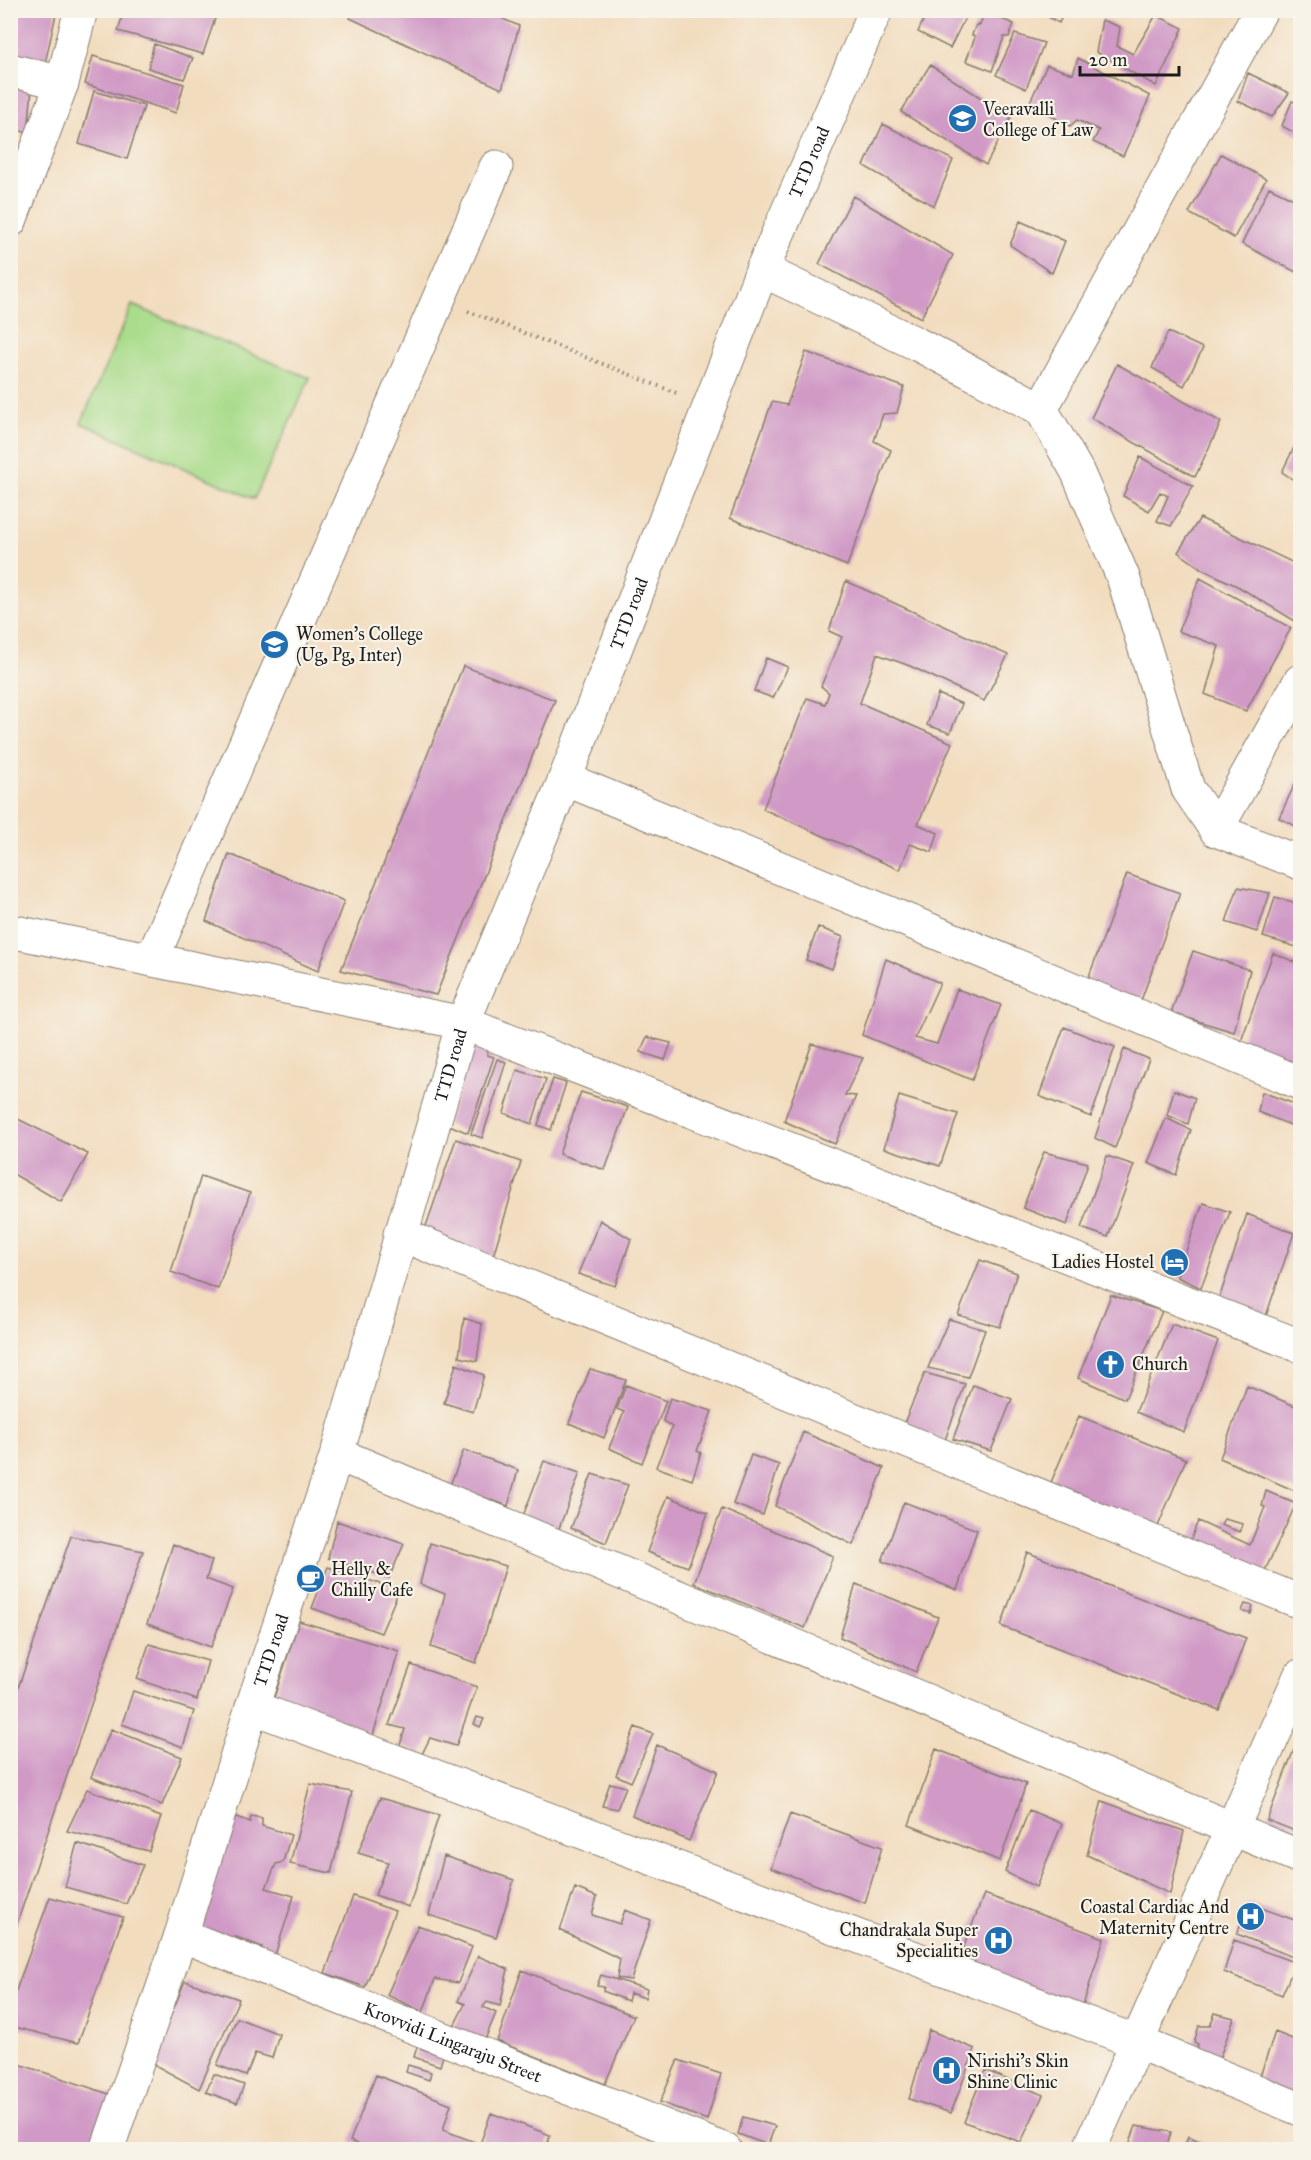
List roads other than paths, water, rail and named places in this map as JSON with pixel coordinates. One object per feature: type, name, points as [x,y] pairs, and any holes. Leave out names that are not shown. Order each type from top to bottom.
[{"type":"street","points":[[10,221],[62,83],[81,10]]},
{"type":"street","name":"TTD road","points":[[107,2150],[181,1935],[252,1707],[337,1454],[463,1023],[565,779],[762,270],[876,10]]},
{"type":"street","points":[[1041,409],[1261,10]]},
{"type":"street","points":[[10,70],[62,83]]},
{"type":"street","points":[[152,959],[496,167]]},
{"type":"street","points":[[762,270],[917,344],[1041,409],[1077,471],[1123,577],[1188,789],[1216,830],[1300,862]]},
{"type":"street","points":[[1216,830],[1300,681]]},
{"type":"street","points":[[565,779],[1300,1083]]},
{"type":"street","points":[[10,931],[463,1023],[1300,1347]]},
{"type":"street","points":[[400,1234],[1300,1602]]},
{"type":"street","points":[[337,1454],[1300,1857]]},
{"type":"street","points":[[1089,2150],[1300,1676]]},
{"type":"street","points":[[252,1707],[1137,2042],[1300,2109]]},
{"type":"street","name":"Krovvidi Lingaraju Street","points":[[181,1935],[725,2150]]},
{"type":"place","name":"Veeravalli College of Law","points":[[962,119]]},
{"type":"place","name":"Women's College (Ug, Pg, Inter)","points":[[275,644]]},
{"type":"place","name":"Ladies Hostel","points":[[1175,1262]]},
{"type":"place","name":"Church","points":[[1111,1364]]},
{"type":"place","name":"Helly & Chilly Cafe","points":[[310,1579]]},
{"type":"place","name":"Coastal Cardiac And Maternity Centre","points":[[1250,1917]]},
{"type":"place","name":"Chandrakala Super Specialities","points":[[999,1940]]},
{"type":"place","name":"Nirishi's Skin Shine Clinic","points":[[946,2071]]}]
